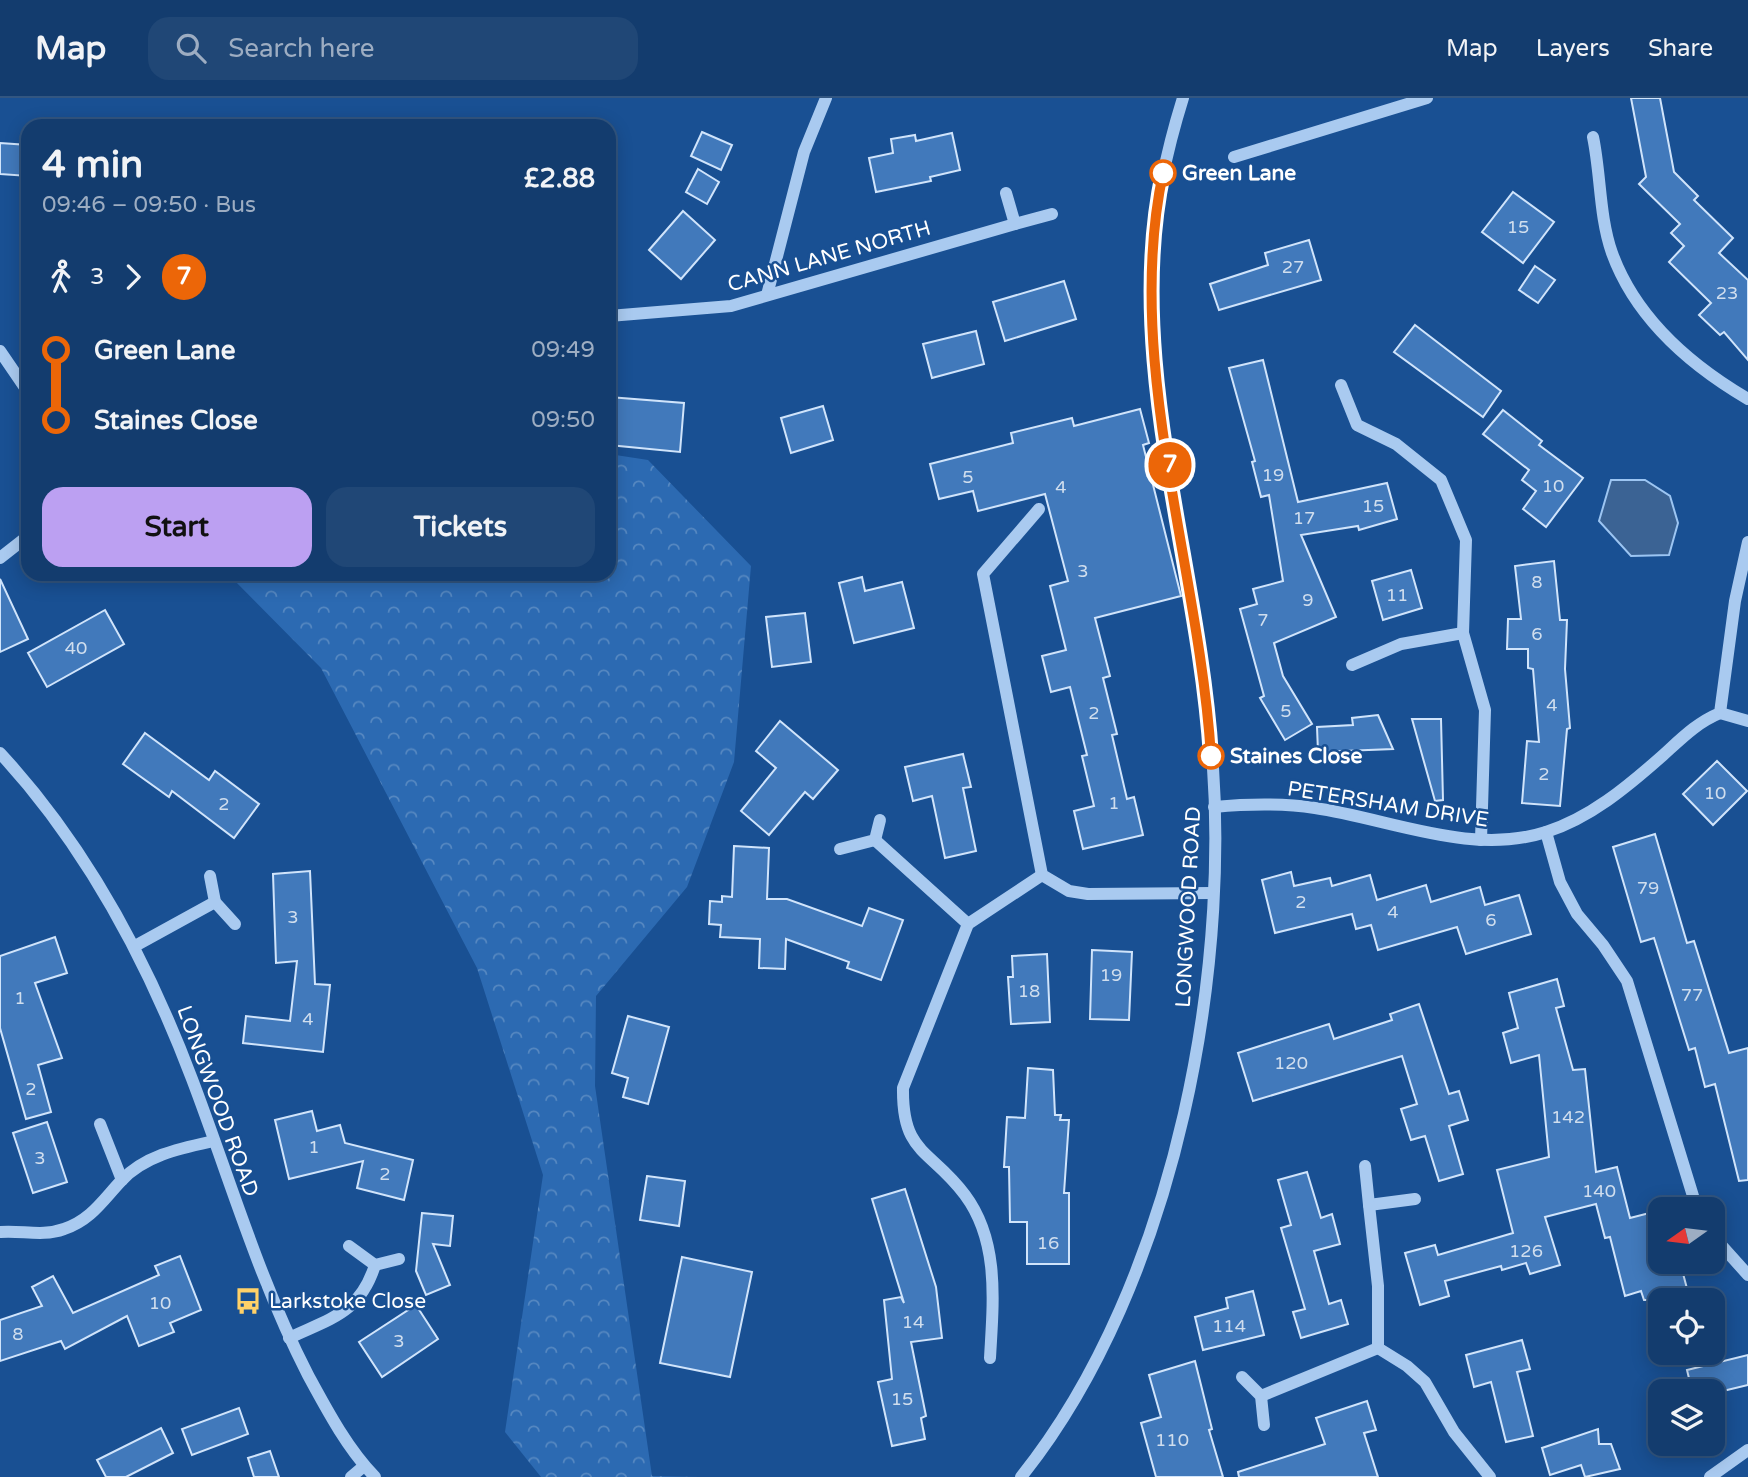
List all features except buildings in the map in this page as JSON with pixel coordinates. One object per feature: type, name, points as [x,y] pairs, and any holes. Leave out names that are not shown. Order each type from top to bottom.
[{"type":"street","points":[[767,295],[804,152],[825,98]]},
{"type":"street","name":"LONGWOOD ROAD","points":[[1021,1477],[1047,1446],[1096,1365],[1133,1279],[1165,1183],[1190,1082],[1203,1002],[1212,893],[1214,807],[1208,719],[1159,399],[1151,295],[1159,191],[1183,98]]},
{"type":"street","points":[[1234,157],[1427,98]]},
{"type":"street","points":[[1593,137],[1601,174],[1602,213],[1612,253],[1633,297],[1697,367],[1748,399]]},
{"type":"street","points":[[1006,193],[1014,223]]},
{"type":"street","name":"CANN LANE NORTH","points":[[616,315],[731,306],[1052,214]]},
{"type":"street","points":[[0,351],[21,382]]},
{"type":"street","points":[[1341,385],[1357,425],[1396,444],[1441,480],[1466,540],[1463,633],[1485,710],[1481,840]]},
{"type":"street","points":[[1039,509],[983,574],[1042,875],[1069,891],[1088,894],[1212,893]]},
{"type":"street","points":[[0,558],[21,542]]},
{"type":"street","points":[[1748,542],[1735,601],[1720,713],[1748,721]]},
{"type":"street","points":[[1352,665],[1401,644],[1463,633]]},
{"type":"street","name":"PETERSHAM DRIVE","points":[[1214,807],[1313,807],[1398,827],[1481,840],[1516,840],[1583,818],[1659,759],[1700,721],[1720,713]]},
{"type":"street","name":"LONGWOOD ROAD","points":[[0,752],[70,839],[135,946],[169,1021],[238,1212],[289,1338],[327,1410],[374,1477]]},
{"type":"street","points":[[875,839],[880,820]]},
{"type":"street","points":[[1546,832],[1560,881],[1577,914],[1627,981],[1693,1197]]},
{"type":"street","points":[[875,839],[968,924]]},
{"type":"street","points":[[840,849],[875,839]]},
{"type":"street","points":[[989,1358],[994,1284],[986,1239],[965,1196],[911,1139],[902,1117],[903,1088],[968,924],[1042,875]]},
{"type":"street","points":[[210,876],[215,902],[235,924]]},
{"type":"street","points":[[135,946],[215,902]]},
{"type":"street","points":[[100,1124],[122,1180]]},
{"type":"street","points":[[0,1232],[34,1235],[64,1229],[88,1217],[122,1180],[148,1160],[214,1141]]},
{"type":"street","points":[[1365,1166],[1378,1286],[1378,1348]]},
{"type":"street","points":[[1369,1205],[1415,1199]]},
{"type":"street","points":[[349,1247],[375,1265],[399,1259]]},
{"type":"street","points":[[1726,1250],[1748,1275]]},
{"type":"street","points":[[289,1338],[346,1311],[367,1290],[375,1265]]},
{"type":"street","points":[[1261,1396],[1378,1348]]},
{"type":"street","points":[[1378,1348],[1408,1366],[1425,1382],[1454,1432],[1490,1477]]},
{"type":"street","points":[[1242,1377],[1261,1396],[1264,1425]]},
{"type":"street","points":[[1710,1477],[1748,1450]]},
{"type":"street","points":[[351,1477],[364,1466]]},
{"type":"green space","points":[[616,455],[648,460],[751,566],[734,762],[687,887],[596,996],[595,1086],[652,1476],[698,1477],[541,1477],[505,1432],[543,1175],[477,968],[321,668],[235,581],[616,581]]},
{"type":"shaded area","points":[[1611,480],[1645,480],[1670,496],[1678,523],[1669,555],[1631,556],[1599,521]]},
{"type":"bus line","name":"7","points":[[1163,173],[1153,245],[1151,295],[1159,399],[1188,574],[1211,756]]},
{"type":"place","name":"Green Lane","points":[[1163,173]]},
{"type":"place","name":"Staines Close","points":[[1211,756]]},
{"type":"place","name":"Larkstoke Close","points":[[248,1301]]}]
